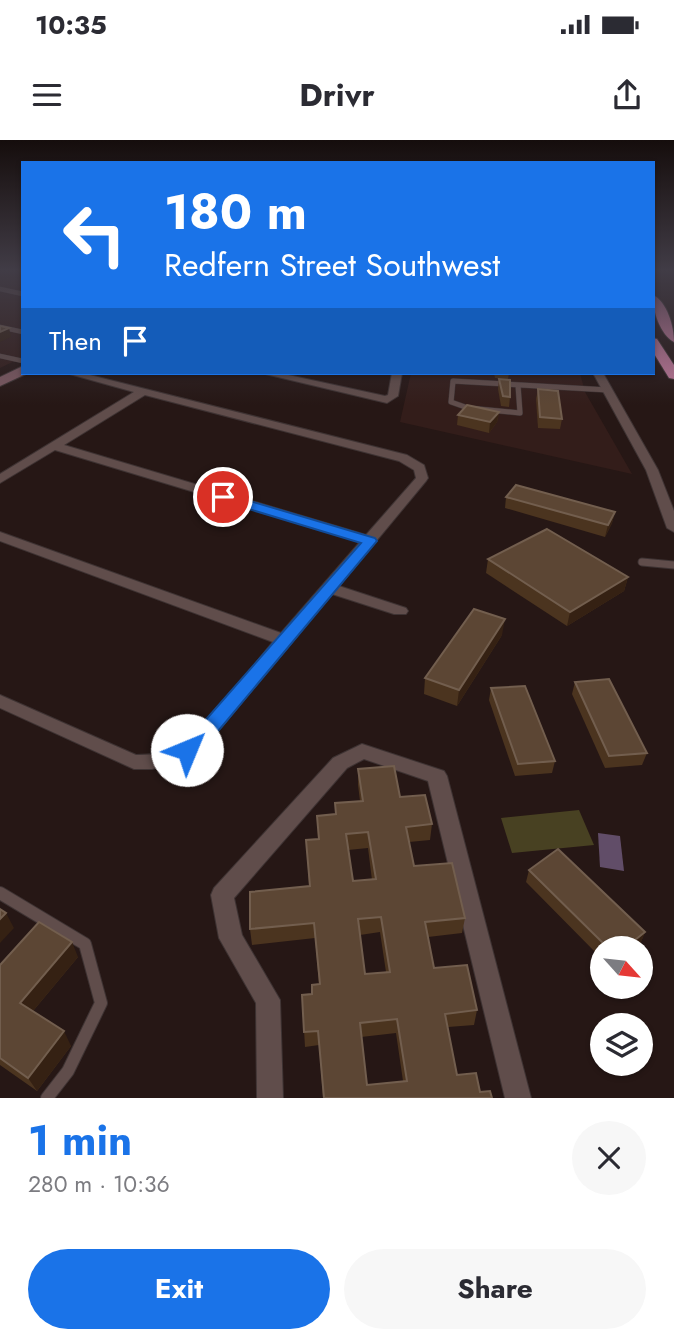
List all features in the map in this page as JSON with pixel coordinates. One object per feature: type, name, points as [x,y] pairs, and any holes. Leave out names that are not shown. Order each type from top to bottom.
[{"type":"highway","points":[[656,316],[674,339]]},
{"type":"highway","points":[[662,316],[674,339]]},
{"type":"highway","points":[[655,345],[674,375]]},
{"type":"main road","points":[[0,382],[21,371]]},
{"type":"street","points":[[0,701],[126,761],[142,763],[180,754],[195,744],[421,482],[422,471],[413,462],[79,375]]},
{"type":"street","points":[[275,375],[386,400],[393,396],[397,375]]},
{"type":"street","points":[[599,375],[652,470],[674,528]]},
{"type":"street","points":[[0,479],[144,391]]},
{"type":"street","points":[[54,446],[370,541]]},
{"type":"street","points":[[0,536],[286,640]]},
{"type":"street","points":[[330,589],[400,611]]},
{"type":"street","points":[[270,1098],[268,1000],[231,938],[222,895],[340,763],[362,751],[436,776],[517,1098]]},
{"type":"lane","points":[[0,327],[21,332]]},
{"type":"lane","points":[[0,356],[21,361]]},
{"type":"lane","points":[[478,383],[479,375]]},
{"type":"lane","points":[[518,385],[520,413],[468,408],[451,402],[453,381],[608,390]]},
{"type":"lane","points":[[642,562],[674,565]]},
{"type":"lane","points":[[0,893],[85,944],[100,1003],[68,1071],[47,1098]]},
{"type":"shaded area","points":[[0,316],[21,316],[21,358],[0,368]]},
{"type":"shaded area","points":[[411,375],[581,375],[585,392],[632,474],[400,422]]},
{"type":"shaded area","points":[[579,810],[594,845],[512,853],[501,818]]},
{"type":"shaded area","points":[[598,833],[620,836],[624,871],[600,867]]},
{"type":"building","points":[[499,379],[510,380],[510,397],[503,396]]},
{"type":"building","points":[[538,389],[558,391],[562,419],[540,417]]},
{"type":"building","points":[[467,405],[499,412],[490,422],[458,415]]},
{"type":"building","points":[[516,485],[615,512],[608,525],[506,497]]},
{"type":"building","points":[[547,529],[628,577],[570,612],[488,559]]},
{"type":"building","points":[[474,609],[505,619],[459,690],[425,678]]},
{"type":"building","points":[[609,679],[647,753],[609,756],[575,682]]},
{"type":"building","points":[[525,686],[555,761],[518,764],[491,688]]},
{"type":"building","points":[[394,766],[400,797],[425,795],[432,824],[406,827],[414,866],[452,863],[465,918],[425,922],[434,968],[467,965],[477,1010],[445,1014],[457,1075],[476,1073],[480,1092],[490,1091],[492,1098],[324,1098],[318,1031],[304,1032],[302,995],[312,994],[312,985],[320,984],[314,923],[250,929],[250,892],[310,886],[306,840],[319,839],[317,816],[336,814],[335,803],[363,801],[358,769]],"holes":[[[368,832],[376,879],[353,881],[346,834]],[[381,917],[390,972],[365,974],[358,919]],[[397,1019],[407,1081],[367,1085],[360,1023]]]},
{"type":"building","points":[[558,849],[645,932],[640,936],[596,936],[529,870]]},
{"type":"building","points":[[39,922],[72,942],[20,1003],[64,1031],[28,1078],[0,1058],[0,965]]},
{"type":"route","points":[[187,750],[202,737],[370,541],[223,497]]}]
